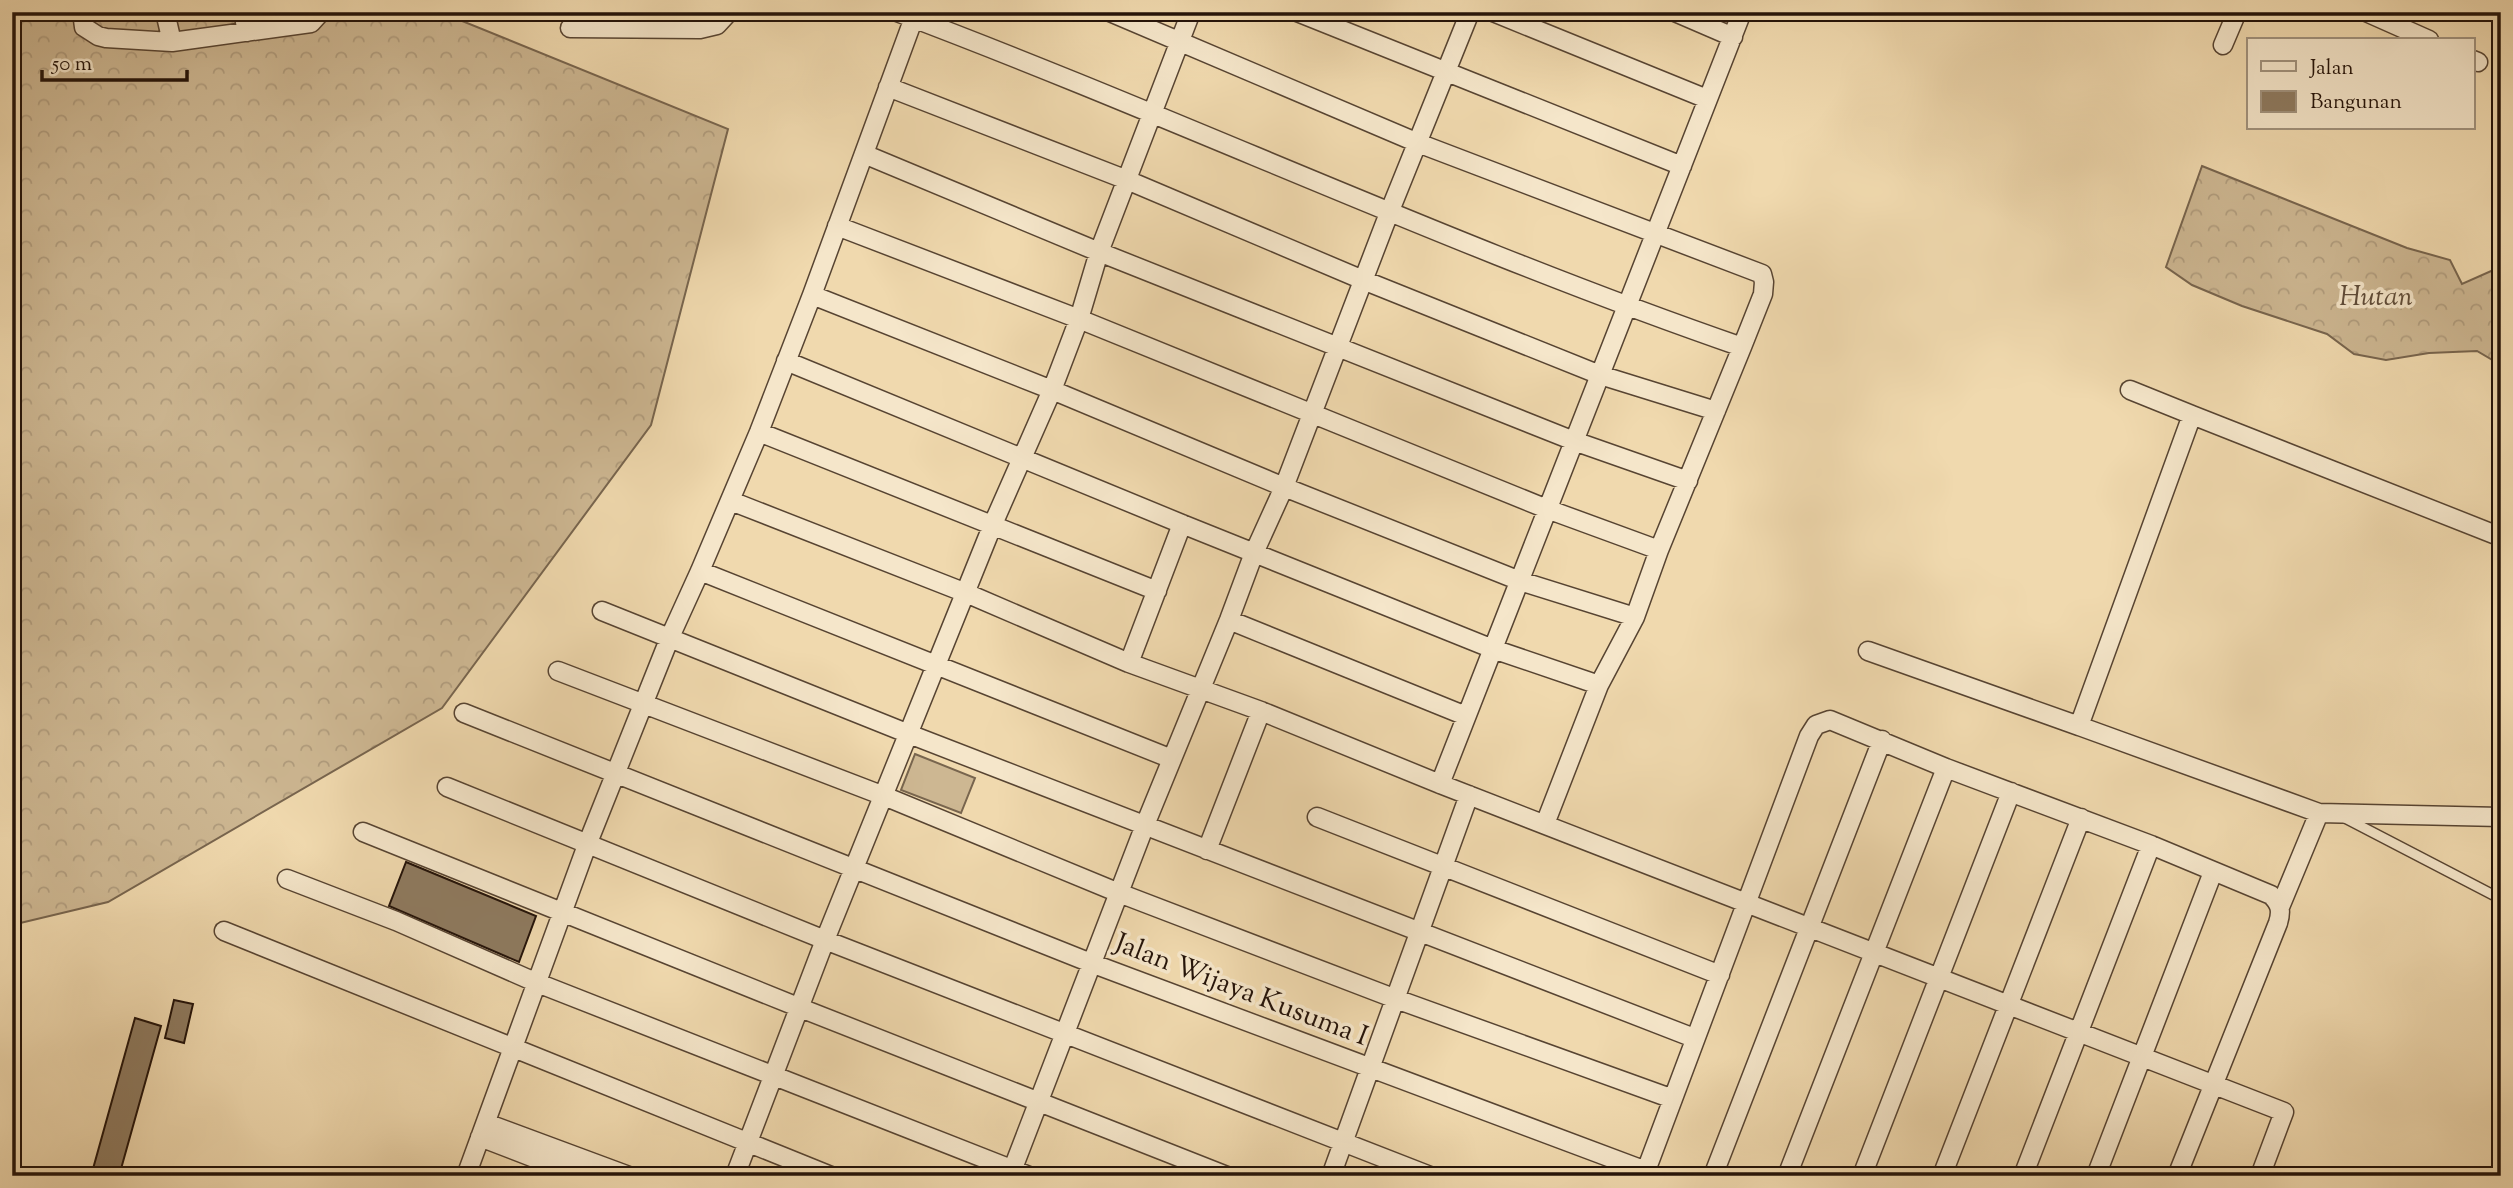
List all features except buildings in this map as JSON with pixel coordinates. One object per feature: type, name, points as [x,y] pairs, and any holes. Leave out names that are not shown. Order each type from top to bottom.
[{"type":"street","points":[[82,12],[84,27],[98,36],[172,42],[311,23],[321,12]]},
{"type":"street","points":[[166,12],[172,42]]},
{"type":"street","points":[[243,12],[247,32]]},
{"type":"street","points":[[570,28],[700,29],[717,25],[729,12]]},
{"type":"street","points":[[1110,12],[1418,143],[1762,274],[1763,294],[1659,550],[1635,617],[1599,685],[1545,824]]},
{"type":"street","points":[[735,1176],[825,940],[993,524],[1024,459],[1052,390],[1079,319],[1099,252],[1191,12]]},
{"type":"street","points":[[1297,12],[1682,166]]},
{"type":"street","points":[[1011,1172],[1145,825],[1254,553],[1284,486],[1470,12]]},
{"type":"street","points":[[1493,12],[1707,99]]},
{"type":"street","points":[[1675,12],[1732,37]]},
{"type":"street","points":[[1440,784],[1742,12]]},
{"type":"street","points":[[2223,45],[2237,12]]},
{"type":"street","points":[[2366,12],[2424,38]]},
{"type":"street","points":[[466,1176],[535,982],[642,704],[759,432],[812,295],[888,87],[908,14],[1153,113],[1389,213],[1627,307],[1742,347]]},
{"type":"street","points":[[888,87],[1127,180],[1363,280],[1600,375],[1716,411]]},
{"type":"street","points":[[863,154],[1099,252],[1574,441],[1688,481]]},
{"type":"street","points":[[837,226],[1079,319],[1547,509],[1659,550]]},
{"type":"street","points":[[812,295],[1520,581],[1635,617]]},
{"type":"street","points":[[786,361],[1493,649],[1599,685]]},
{"type":"street","points":[[2130,390],[2501,537]]},
{"type":"street","points":[[2079,726],[2192,415]]},
{"type":"street","points":[[759,432],[1157,591]]},
{"type":"street","points":[[730,501],[966,593],[1129,663],[1261,711],[1440,784],[2284,1112],[2260,1176]]},
{"type":"street","points":[[1129,663],[1182,524]]},
{"type":"street","points":[[700,571],[1172,759]]},
{"type":"street","points":[[602,611],[909,734],[1694,1038]]},
{"type":"street","points":[[1229,620],[1466,716]]},
{"type":"street","points":[[1868,651],[2319,813],[2501,817]]},
{"type":"street","points":[[558,671],[884,796],[1119,893],[1396,999],[1673,1100]]},
{"type":"street","points":[[1207,850],[1261,711]]},
{"type":"street","name":"Jalan Wijaya Kusuma I","points":[[464,713],[1091,963],[1645,1173]]},
{"type":"street","points":[[1645,1173],[1803,750],[1816,725],[1830,720],[1945,768],[2151,845],[2271,895],[2280,907]]},
{"type":"street","points":[[1713,1176],[1882,740]]},
{"type":"street","points":[[1787,1176],[1945,768]]},
{"type":"street","points":[[447,787],[825,940],[1344,1140],[1430,1176]]},
{"type":"street","points":[[1862,1176],[2011,792]]},
{"type":"street","points":[[1331,1176],[1469,795]]},
{"type":"street","points":[[2177,1176],[2215,1085],[2278,923],[2280,907],[2319,813]]},
{"type":"street","points":[[1317,817],[1720,975]]},
{"type":"street","points":[[1942,1176],[2081,818]]},
{"type":"street","points":[[363,832],[1227,1176]]},
{"type":"street","points":[[2023,1176],[2151,845]]},
{"type":"street","points":[[2095,1176],[2213,872]]},
{"type":"street","points":[[287,879],[396,921],[535,982],[772,1074],[1011,1172],[1029,1176]]},
{"type":"street","points":[[224,931],[831,1176]]},
{"type":"street","points":[[483,1130],[581,1176]]},
{"type":"street","points":[[483,1130],[629,1176]]},
{"type":"lane","points":[[2340,815],[2501,899]]},
{"type":"lane","points":[[2501,1100],[2501,1152]]},
{"type":"green space","points":[[12,12],[440,12],[728,129],[651,425],[442,708],[108,902],[12,925]]},
{"type":"green space","name":"Hutan","points":[[2202,166],[2407,248],[2450,260],[2462,284],[2498,268],[2501,247],[2501,365],[2477,351],[2429,353],[2386,360],[2354,354],[2327,334],[2242,306],[2192,285],[2166,267]]},
{"type":"green space","points":[[915,754],[975,778],[961,813],[901,790]]}]
